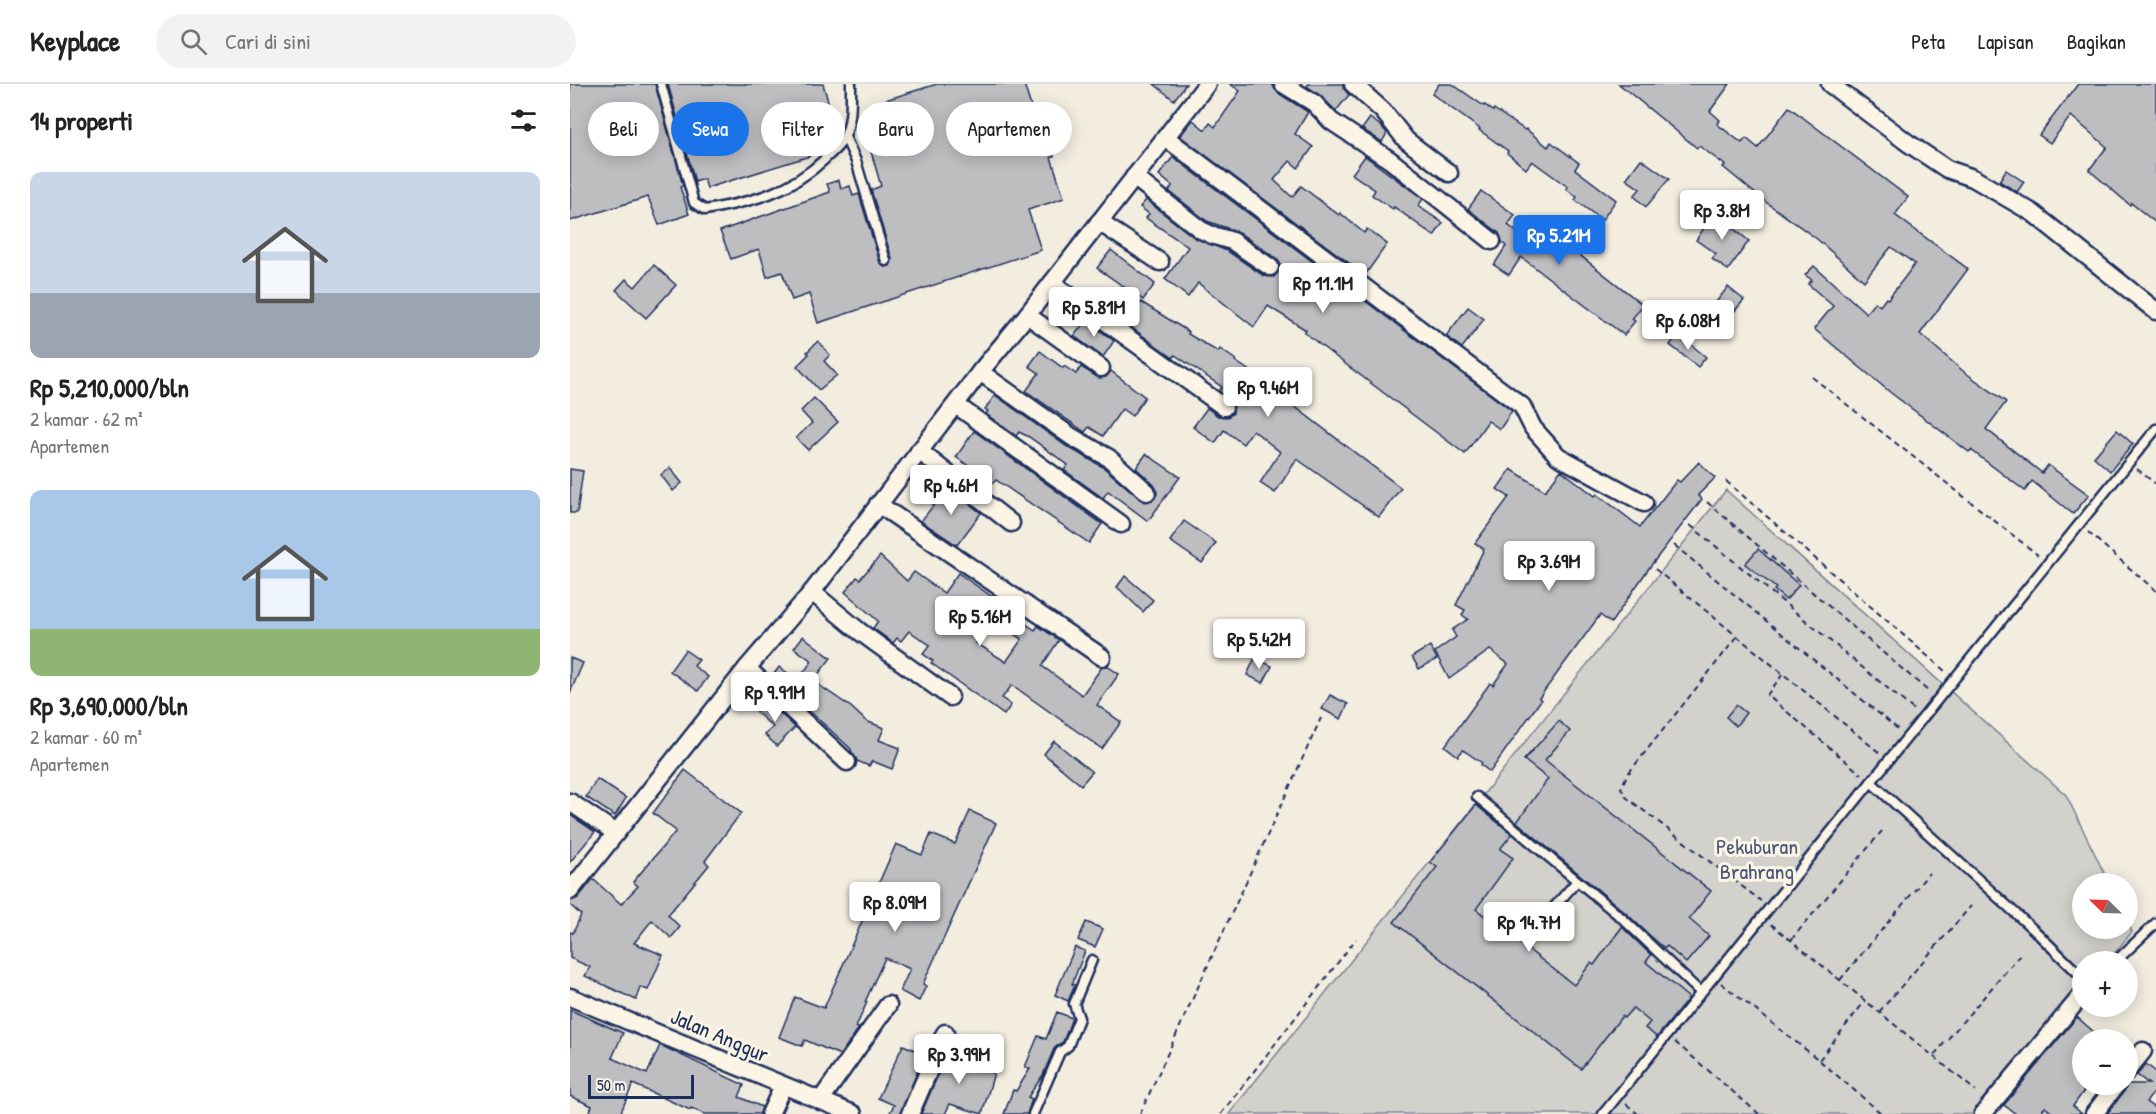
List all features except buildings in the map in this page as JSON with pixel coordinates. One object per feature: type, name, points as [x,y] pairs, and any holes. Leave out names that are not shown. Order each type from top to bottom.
[{"type":"street","points":[[570,891],[747,668],[812,592],[878,504],[1207,84]]},
{"type":"street","points":[[1283,84],[1314,103],[1331,121],[1390,160],[1492,241]]},
{"type":"street","points":[[1353,84],[1383,111],[1406,140],[1449,173]]},
{"type":"street","points":[[1830,84],[1908,143],[1947,169],[1973,178],[2033,213],[2155,307]]},
{"type":"street","points":[[1166,138],[1522,406],[1533,428],[1558,456],[1644,503]]},
{"type":"street","points":[[1134,177],[1201,230],[1232,241],[1270,267]]},
{"type":"street","points":[[1100,222],[1160,262]]},
{"type":"street","points":[[1052,283],[1224,407]]},
{"type":"street","points":[[1027,315],[1101,368]]},
{"type":"street","points":[[981,372],[1072,436],[1109,458],[1147,492]]},
{"type":"street","points":[[956,405],[1121,524]]},
{"type":"street","points":[[919,452],[1011,523]]},
{"type":"street","points":[[878,504],[1102,657]]},
{"type":"street","points":[[812,592],[859,631],[950,697]]},
{"type":"street","points":[[747,668],[848,762]]},
{"type":"street","points":[[570,802],[616,834]]},
{"type":"street","name":"Jalan Anggur","points":[[570,997],[853,1114]]},
{"type":"street","points":[[820,1101],[888,1005]]},
{"type":"street","points":[[1983,1114],[2072,1007]]},
{"type":"street","points":[[910,1114],[945,1033]]},
{"type":"street","points":[[2138,1057],[2143,1051]]},
{"type":"street","points":[[770,1114],[783,1086]]},
{"type":"street","points":[[2094,1114],[2109,1095]]},
{"type":"lane","points":[[661,84],[694,203],[705,210],[775,194],[811,172],[828,156]]},
{"type":"lane","points":[[851,84],[849,120],[845,136],[856,161],[886,261]]},
{"type":"lane","points":[[1603,1114],[2156,429]]},
{"type":"lane","points":[[1870,782],[2072,967]]},
{"type":"lane","points":[[1477,797],[1623,919],[1700,992]]},
{"type":"lane","points":[[1527,938],[1577,881]]},
{"type":"lane","points":[[2127,951],[2156,923]]},
{"type":"lane","points":[[1033,1114],[1060,1052],[1068,1046],[1079,1018],[1074,1004],[1092,960]]},
{"type":"path","points":[[1812,377],[2048,563]]},
{"type":"path","points":[[2129,463],[2156,484]]},
{"type":"path","points":[[1726,481],[1954,679]]},
{"type":"path","points":[[1707,502],[1937,699]]},
{"type":"path","points":[[1690,525],[1922,717]]},
{"type":"path","points":[[2079,525],[2156,591]]},
{"type":"path","points":[[1674,545],[1907,736]]},
{"type":"path","points":[[1655,569],[1888,760]]},
{"type":"path","points":[[1737,638],[1627,775],[1621,788],[1626,797],[1769,908]]},
{"type":"path","points":[[1783,674],[1767,695],[1870,782]]},
{"type":"path","points":[[1140,1114],[1321,718]]},
{"type":"path","points":[[1791,940],[1882,831]]},
{"type":"path","points":[[1840,980],[1929,873]]},
{"type":"path","points":[[1879,1012],[1971,906]]},
{"type":"path","points":[[1762,917],[1976,1091]]},
{"type":"path","points":[[1221,1114],[1356,939]]},
{"type":"path","points":[[1934,1055],[2019,954]]},
{"type":"path","points":[[1713,977],[1819,1060],[1882,1114]]},
{"type":"path","points":[[1819,1060],[1866,1000]]},
{"type":"path","points":[[1667,1035],[1759,1114]]},
{"type":"path","points":[[1617,1096],[1638,1114]]},
{"type":"green space","name":"Pekuburan Brahrang","points":[[1726,490],[2066,795],[2104,873],[2072,873],[2072,939],[2126,939],[2116,951],[2072,951],[2072,1006],[1986,1114],[1229,1114]]}]
